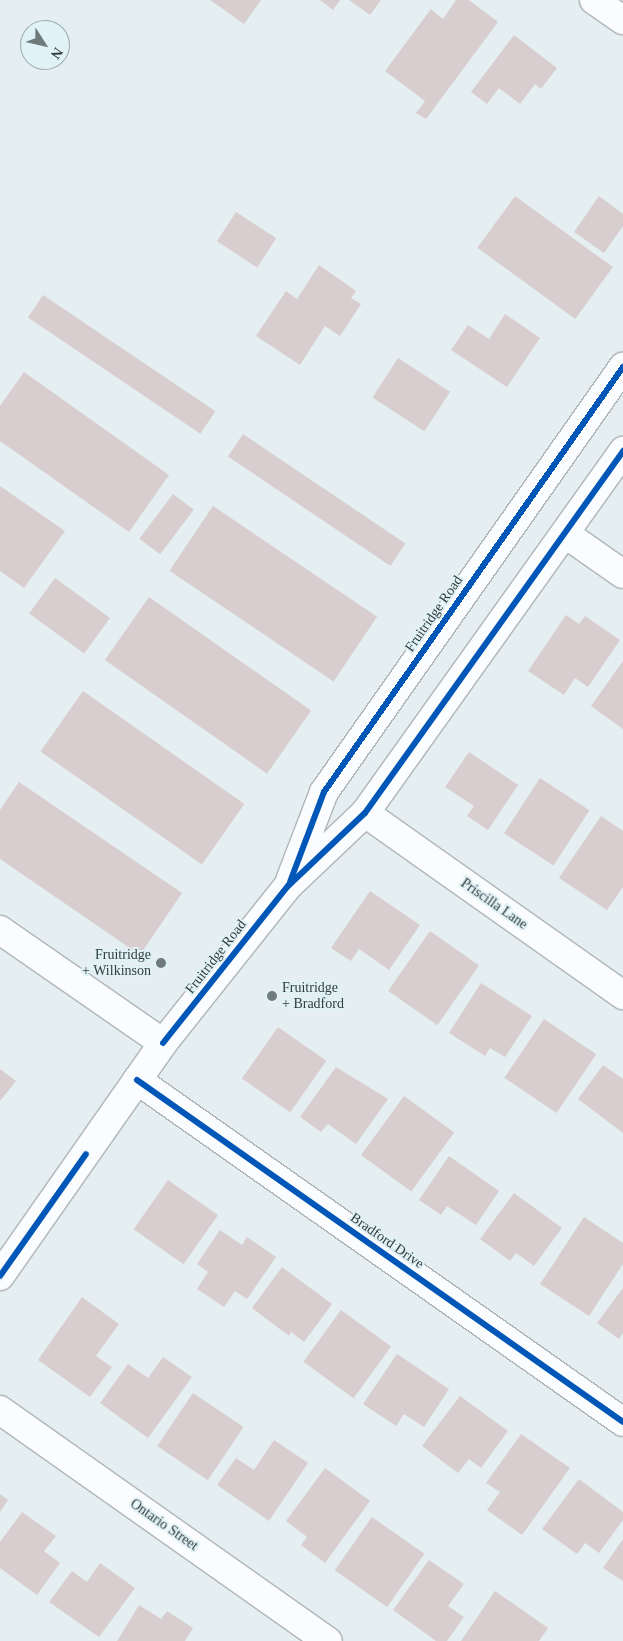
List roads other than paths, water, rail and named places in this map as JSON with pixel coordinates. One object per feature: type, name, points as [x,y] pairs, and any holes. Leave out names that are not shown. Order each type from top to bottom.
[{"type":"main road","points":[[594,0],[623,20]]},
{"type":"main road","name":"Fruitridge Road","points":[[288,886],[324,792],[623,367]]},
{"type":"main road","name":"Fruitridge Road","points":[[0,1276],[163,1043],[288,886],[365,813],[567,535],[623,451]]},
{"type":"main road","points":[[567,535],[623,574]]},
{"type":"main road","name":"Priscilla Lane","points":[[365,813],[623,995]]},
{"type":"main road","points":[[0,930],[163,1043]]},
{"type":"main road","name":"Bradford Drive","points":[[137,1080],[623,1422]]},
{"type":"main road","name":"Ontario Street","points":[[0,1410],[328,1641]]},
{"type":"place","name":"Fruitridge + Wilkinson","points":[[161,963]]},
{"type":"place","name":"Fruitridge + Bradford","points":[[272,996]]}]
